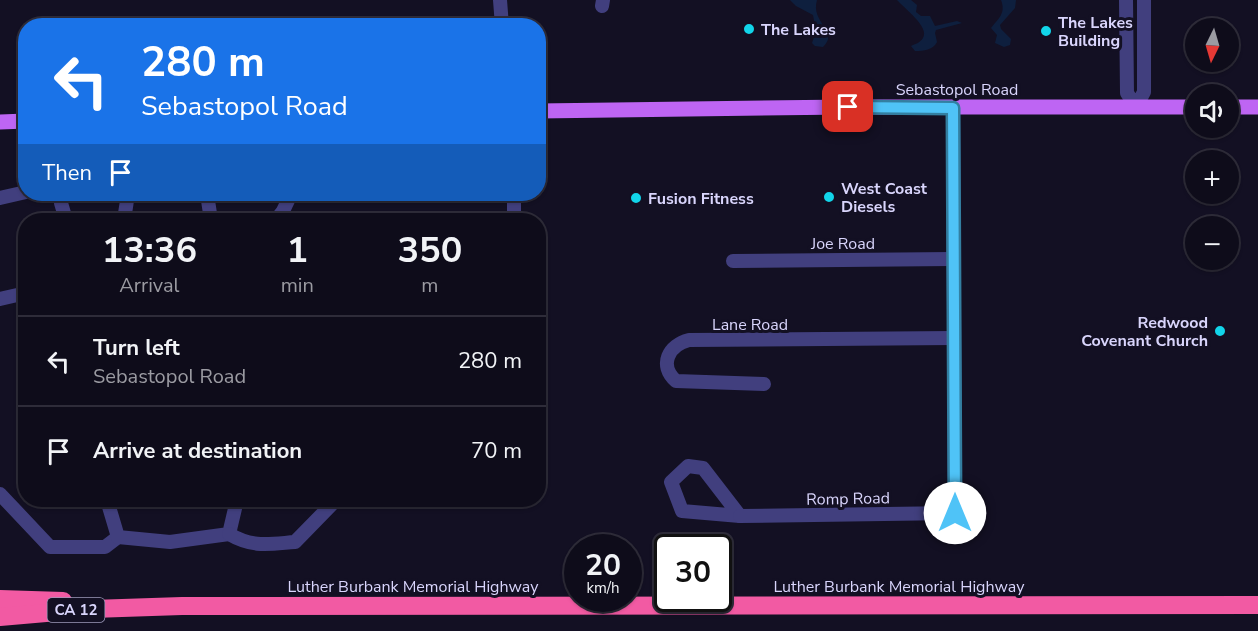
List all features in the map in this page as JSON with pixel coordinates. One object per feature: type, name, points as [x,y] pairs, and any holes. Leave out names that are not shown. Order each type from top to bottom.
[{"type":"highway","points":[[0,600],[152,606]]},
{"type":"highway","name":"Luther Burbank Memorial Highway","points":[[0,617],[152,606],[1258,605]]},
{"type":"main road","name":"Sebastopol Road","points":[[546,111],[848,107],[1185,107]]},
{"type":"main road","points":[[1239,107],[1258,107]]},
{"type":"main road","points":[[0,122],[18,121]]},
{"type":"street","points":[[500,0],[501,18]]},
{"type":"street","points":[[1126,0],[1127,93],[1136,107],[1144,92],[1144,0]]},
{"type":"street","points":[[953,108],[954,338]]},
{"type":"street","points":[[0,198],[18,194]]},
{"type":"street","name":"Joe Road","points":[[733,261],[952,259]]},
{"type":"street","points":[[0,299],[18,295]]},
{"type":"street","name":"Lane Road","points":[[764,384],[676,381],[668,369],[667,360],[672,349],[680,342],[689,340],[954,338]]},
{"type":"street","name":"Romp Road","points":[[740,516],[703,468],[688,466],[671,482],[682,511],[740,516],[955,513],[954,338]]},
{"type":"street","points":[[0,494],[50,547],[105,547],[118,537],[170,542],[229,534],[244,543],[296,542],[329,507]]},
{"type":"street","points":[[109,507],[118,537]]},
{"type":"street","points":[[229,534],[235,507]]},
{"type":"water","points":[[790,0],[817,0],[817,15],[828,36],[823,47],[812,43],[816,31],[813,15]]},
{"type":"water","points":[[897,0],[911,0],[917,5],[916,12],[921,16],[930,16],[935,26],[957,21],[962,23],[936,30],[937,42],[933,47],[928,50],[915,51],[911,46],[923,38],[923,29]]},
{"type":"water","points":[[1001,0],[1016,0],[1015,8],[1000,25],[1011,39],[1010,45],[1004,47],[995,43],[997,35],[991,28],[1002,12]]},
{"type":"place","name":"The Lakes","points":[[749,29]]},
{"type":"place","name":"The Lakes Building","points":[[1046,31]]},
{"type":"place","name":"West Coast Diesels","points":[[829,197]]},
{"type":"place","name":"Fusion Fitness","points":[[636,198]]},
{"type":"place","name":"Redwood Covenant Church","points":[[1220,331]]},
{"type":"route","points":[[848,107],[953,108],[955,513]]}]
